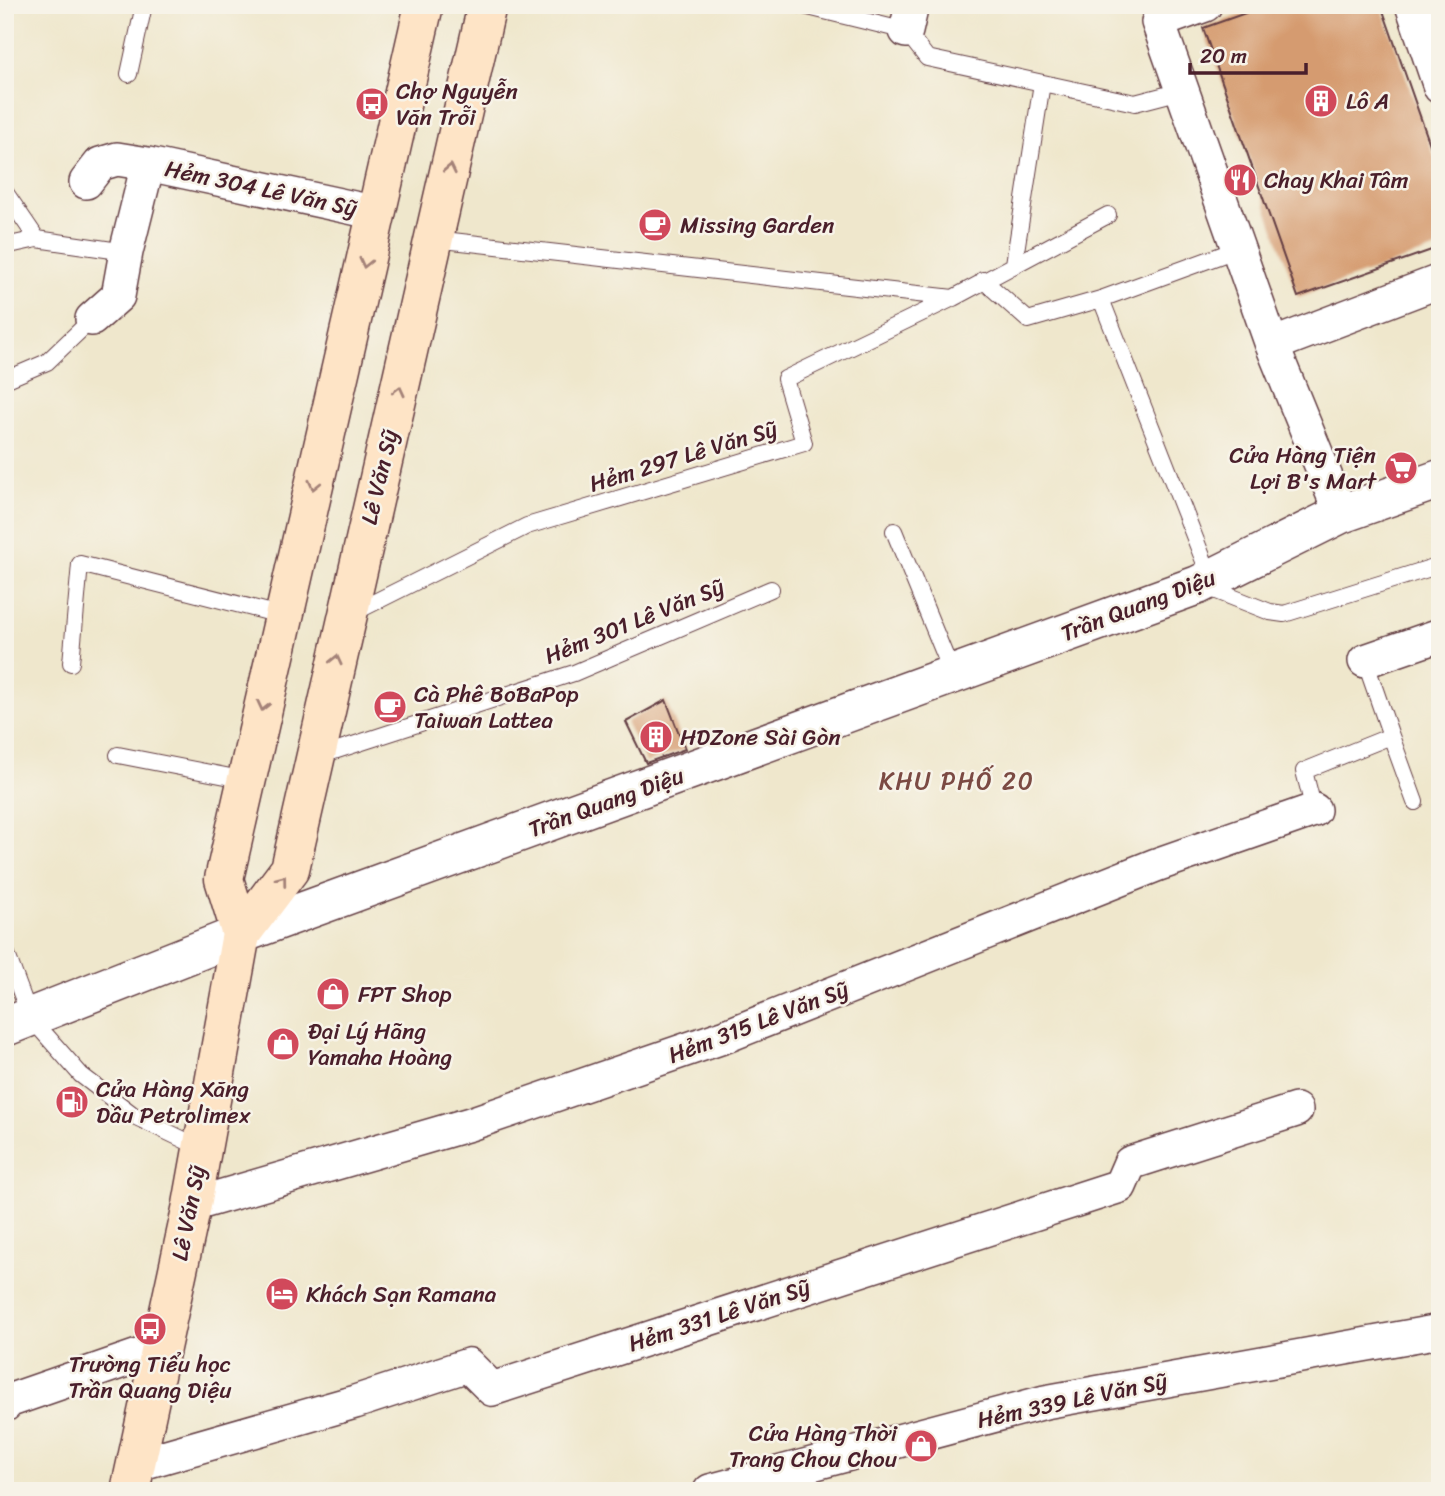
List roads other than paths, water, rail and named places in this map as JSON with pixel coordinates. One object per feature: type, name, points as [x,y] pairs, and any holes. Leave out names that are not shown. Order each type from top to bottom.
[{"type":"main road","name":"Lê Văn Sỹ","points":[[241,934],[224,879],[424,5]]},
{"type":"main road","name":"Lê Văn Sỹ","points":[[132,1478],[192,1205],[241,934],[290,869],[313,758],[435,239],[486,5]]},
{"type":"street","points":[[1205,5],[1158,22],[1272,345],[1341,514]]},
{"type":"street","points":[[1412,5],[1440,88]]},
{"type":"street","points":[[86,182],[100,164],[109,161],[117,159],[148,164]]},
{"type":"street","name":"Hẻm 304 Lê Văn Sỹ","points":[[92,319],[118,296],[148,164],[377,213]]},
{"type":"street","points":[[1272,345],[1440,281]]},
{"type":"street","name":"Trần Quang Diệu","points":[[17,1022],[241,934],[1205,582],[1341,514],[1440,479]]},
{"type":"street","points":[[1365,661],[1440,635]]},
{"type":"street","name":"Hẻm 315 Lê Văn Sỹ","points":[[192,1205],[470,1124],[726,1036],[1156,865],[1314,810]]},
{"type":"street","name":"Hẻm 331 Lê Văn Sỹ","points":[[132,1478],[468,1365],[492,1389],[1120,1186],[1130,1163],[1296,1110]]},
{"type":"street","name":"Hẻm 339 Lê Văn Sỹ","points":[[710,1491],[1045,1402],[1440,1331]]},
{"type":"street","points":[[5,1405],[8,1401],[161,1348]]},
{"type":"lane","points":[[129,74],[144,5]]},
{"type":"lane","points":[[800,5],[909,18],[927,58],[1135,103],[1181,90]]},
{"type":"lane","points":[[1014,264],[1042,83]]},
{"type":"lane","points":[[5,192],[37,239]]},
{"type":"lane","points":[[435,239],[953,298],[1108,215]]},
{"type":"lane","points":[[5,246],[37,239],[126,252]]},
{"type":"lane","points":[[984,280],[1028,320],[1101,299],[1238,248]]},
{"type":"lane","name":"Hẻm 297 Lê Văn Sỹ","points":[[346,617],[527,526],[804,443],[785,379],[953,298]]},
{"type":"lane","points":[[1101,299],[1205,582],[1270,611],[1284,614],[1440,565]]},
{"type":"lane","points":[[5,380],[47,362],[92,319]]},
{"type":"lane","points":[[894,531],[953,675]]},
{"type":"lane","points":[[71,663],[80,564],[285,616]]},
{"type":"lane","name":"Hẻm 301 Lê Văn Sỹ","points":[[313,758],[574,673],[771,589]]},
{"type":"lane","points":[[1365,661],[1415,802]]},
{"type":"lane","points":[[1314,810],[1304,771],[1391,736]]},
{"type":"lane","points":[[118,755],[246,780]]},
{"type":"lane","points":[[5,949],[17,1022],[136,1117],[201,1148]]},
{"type":"place","name":"Lô A","points":[[1321,101]]},
{"type":"place","name":"Chợ Nguyễn Văn Trỗi","points":[[372,104]]},
{"type":"place","name":"Chay Khai Tâm","points":[[1240,180]]},
{"type":"place","name":"Missing Garden","points":[[655,225]]},
{"type":"place","name":"Cửa Hàng Tiện Lợi B's Mart","points":[[1401,468]]},
{"type":"place","name":"Cà Phê BoBaPop Taiwan Lattea","points":[[390,707]]},
{"type":"place","name":"HDZone Sài Gòn","points":[[656,737]]},
{"type":"place","name":"FPT Shop","points":[[333,994]]},
{"type":"place","name":"Đại Lý Hãng Yamaha Hoàng","points":[[283,1044]]},
{"type":"place","name":"Cửa Hàng Xăng Dầu Petrolimex","points":[[72,1102]]},
{"type":"place","name":"Khách Sạn Ramana","points":[[282,1294]]},
{"type":"place","name":"Trường Tiểu học Trần Quang Diệu","points":[[150,1329]]},
{"type":"place","name":"Cửa Hàng Thời Trang Chou Chou","points":[[921,1446]]},
{"type":"district","name":"KHU PHỐ 20","points":[[957,781]]}]
